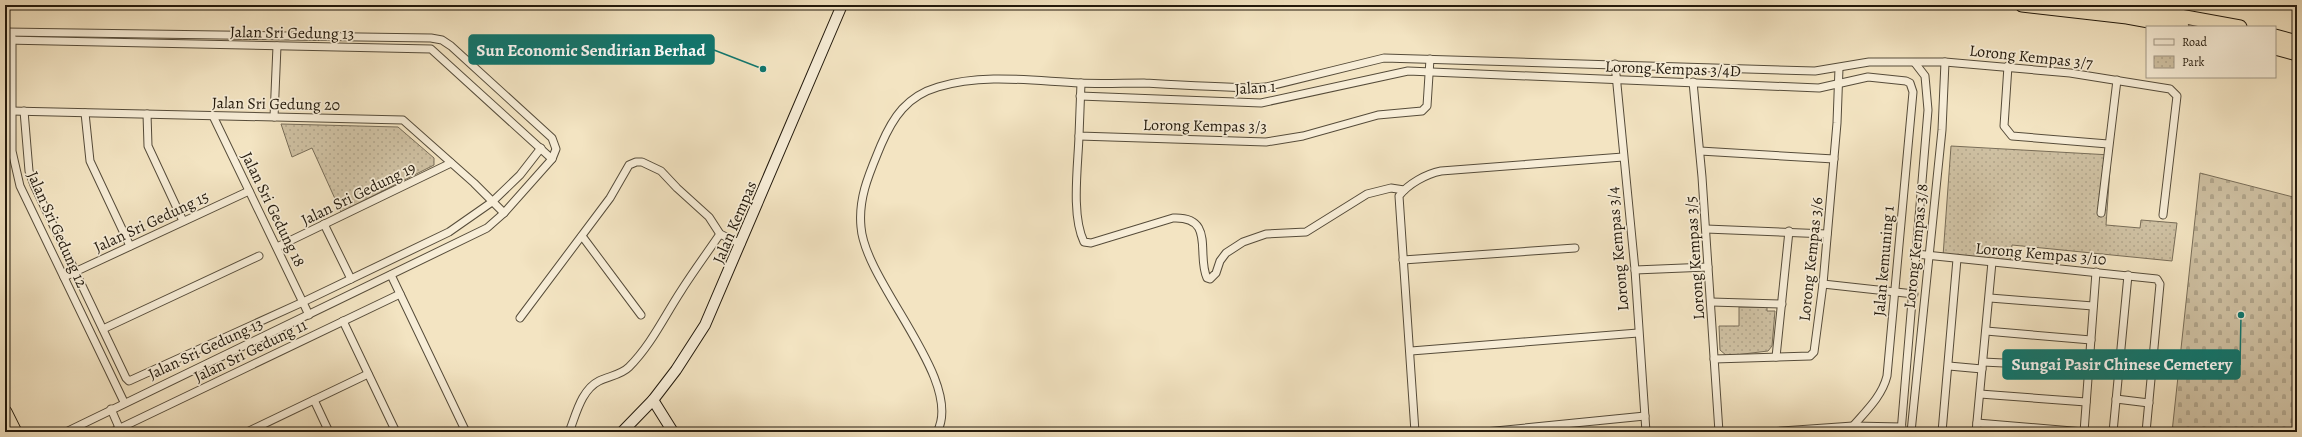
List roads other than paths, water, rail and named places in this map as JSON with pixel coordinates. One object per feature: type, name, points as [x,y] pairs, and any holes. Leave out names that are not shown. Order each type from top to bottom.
[{"type":"highway","points":[[2022,5],[2127,17],[2176,26]]},
{"type":"highway","points":[[2120,5],[2235,26]]},
{"type":"highway","points":[[2276,36],[2297,42]]},
{"type":"highway","points":[[2276,48],[2297,54]]},
{"type":"highway","points":[[5,412],[15,432]]},
{"type":"main road","name":"Jalan Kempas","points":[[622,432],[653,400],[676,370],[705,325],[742,244],[842,5]]},
{"type":"main road","points":[[653,400],[673,432]]},
{"type":"street","name":"Jalan Sri Gedung 12","points":[[8,32],[12,151],[20,186],[124,402]]},
{"type":"street","name":"Jalan Sri Gedung 13","points":[[8,32],[431,38],[442,40],[451,46],[552,138],[556,149],[552,159],[504,213],[487,228],[309,315],[110,408],[66,432]]},
{"type":"street","name":"Jalan Sri Gedung 13","points":[[8,41],[431,49],[552,159]]},
{"type":"street","points":[[274,117],[277,46]]},
{"type":"street","name":"Lorong Kempas 3/7","points":[[939,431],[941,407],[939,390],[933,376],[870,260],[864,245],[860,210],[865,185],[893,118],[909,101],[926,91],[972,80],[1039,80],[1081,83],[1251,88],[1274,85],[1384,58],[1815,71],[1869,62],[1945,62],[2008,66],[2116,80],[2170,89],[2177,96],[2163,216]]},
{"type":"street","name":"Lorong Kempas 3/3","points":[[1079,136],[1266,142],[1303,136],[1378,115],[1422,111],[1427,106],[1430,59]]},
{"type":"street","name":"Lorong Kempas 3/8","points":[[1911,432],[1942,130],[1945,62]]},
{"type":"street","points":[[1769,432],[1853,426],[1901,430],[1914,294],[1928,110],[1925,76],[1915,63]]},
{"type":"street","name":"Lorong Kempas 3/4","points":[[1615,64],[1635,270],[1638,333],[1646,432]]},
{"type":"street","points":[[2008,66],[2004,126],[2009,134],[2108,144]]},
{"type":"street","name":"Lorong Kempas 3/6","points":[[1714,359],[1810,356],[1814,352],[1823,284],[1834,159],[1839,68]]},
{"type":"street","name":"Jalan 1","points":[[1080,96],[1261,103],[1397,72],[1429,72]]},
{"type":"street","name":"Lorong Kempas 3/4D","points":[[1429,72],[1819,88],[1858,79],[1877,77],[1906,80],[1912,87]]},
{"type":"street","points":[[2101,213],[2116,80]]},
{"type":"street","name":"Lorong Kempas 3/5","points":[[1693,82],[1706,229],[1719,432]]},
{"type":"street","points":[[1081,83],[1077,202],[1081,236],[1084,242],[1090,243],[1173,218],[1181,218],[1191,222],[1201,233],[1204,242],[1204,268],[1207,278],[1210,279],[1216,273],[1220,261],[1226,253],[1243,242],[1266,234],[1306,232],[1367,194],[1391,188],[1404,190]]},
{"type":"street","name":"Jalan kemuning 1","points":[[1853,426],[1884,387],[1887,376],[1913,92],[1912,87]]},
{"type":"street","name":"Jalan Sri Gedung 20","points":[[11,111],[403,120],[504,213]]},
{"type":"street","name":"Jalan Sri Gedung 12","points":[[24,111],[29,171],[126,378],[129,381]]},
{"type":"street","points":[[84,113],[90,160],[130,246]]},
{"type":"street","points":[[147,114],[148,146],[184,221]]},
{"type":"street","name":"Jalan Sri Gedung 18","points":[[213,116],[309,315]]},
{"type":"street","name":"Jalan Sri Gedung 13","points":[[129,381],[303,302],[449,232],[492,202],[520,175],[540,148]]},
{"type":"street","points":[[1700,151],[1834,159]]},
{"type":"street","points":[[1415,432],[1411,350],[1398,202],[1399,196],[1404,190],[1424,176],[1441,171],[1623,157]]},
{"type":"street","points":[[520,318],[610,198],[629,165],[636,162],[650,165],[661,171],[677,188],[709,217],[720,234],[742,244]]},
{"type":"street","name":"Jalan Sri Gedung 19","points":[[277,247],[451,163]]},
{"type":"street","name":"Jalan Sri Gedung 15","points":[[64,277],[249,191]]},
{"type":"street","points":[[324,224],[351,279]]},
{"type":"street","points":[[1706,229],[1789,231],[1827,234]]},
{"type":"street","points":[[1776,356],[1789,231]]},
{"type":"street","points":[[569,432],[583,398],[591,386],[629,367],[652,339],[681,291],[720,234]]},
{"type":"street","points":[[582,236],[641,315]]},
{"type":"street","points":[[1403,260],[1575,248]]},
{"type":"street","name":"Lorong Kempas 3/10","points":[[1916,254],[2154,277],[2160,284],[2149,403]]},
{"type":"street","points":[[103,329],[259,256]]},
{"type":"street","points":[[1942,432],[1949,366],[1957,259]]},
{"type":"street","points":[[1976,432],[1990,298],[1992,262]]},
{"type":"street","points":[[1635,270],[1708,267]]},
{"type":"street","points":[[1978,423],[2084,432],[2096,272]]},
{"type":"street","points":[[391,275],[466,432]]},
{"type":"street","points":[[2113,432],[2128,275]]},
{"type":"street","points":[[1823,284],[1914,294]]},
{"type":"street","name":"Jalan Sri Gedung 11","points":[[112,432],[121,430],[400,294]]},
{"type":"street","points":[[1990,298],[2093,306]]},
{"type":"street","points":[[1711,302],[1782,304]]},
{"type":"street","points":[[343,321],[396,432]]},
{"type":"street","points":[[1986,331],[2091,340]]},
{"type":"street","points":[[1411,350],[1638,333]]},
{"type":"street","points":[[1949,366],[1983,365],[2089,368]]},
{"type":"street","points":[[247,432],[260,429],[314,400],[368,374]]},
{"type":"street","points":[[1980,394],[2086,402]]},
{"type":"street","points":[[2116,399],[2149,403],[2146,432]]},
{"type":"street","points":[[314,400],[329,432]]},
{"type":"street","points":[[110,408],[121,430]]},
{"type":"street","points":[[1485,432],[1645,416]]},
{"type":"place","name":"Sun Economic Sendirian Berhad","points":[[763,69]]},
{"type":"place","name":"Sungai Pasir Chinese Cemetery","points":[[2241,315]]}]
